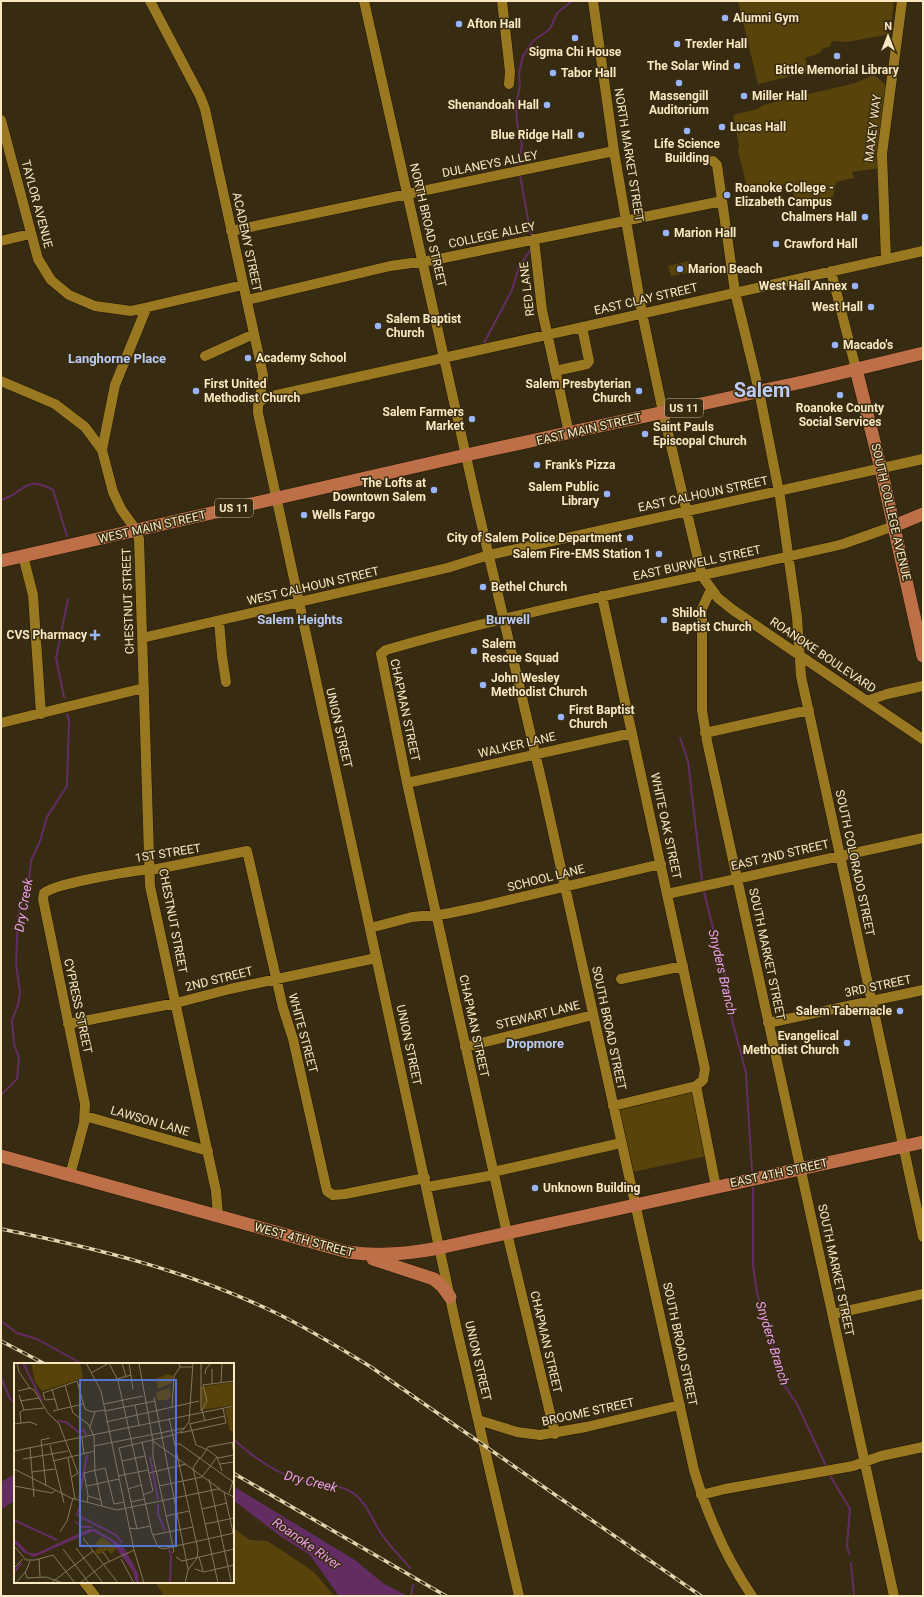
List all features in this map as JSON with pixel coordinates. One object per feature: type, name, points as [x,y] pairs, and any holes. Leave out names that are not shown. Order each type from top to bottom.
[{"type":"main road","name":"EAST MAIN STREET","points":[[466,455],[759,391],[923,353]]},
{"type":"main road","name":"SOUTH COLLEGE AVENUE","points":[[856,369],[894,526],[918,613],[923,656]]},
{"type":"main road","name":"WEST MAIN STREET","points":[[1,561],[466,455]]},
{"type":"main road","points":[[894,526],[923,514]]},
{"type":"main road","points":[[894,526],[923,522]]},
{"type":"main road","name":"EAST 4TH STREET","points":[[636,1205],[923,1142]]},
{"type":"main road","name":"WEST 4TH STREET","points":[[1,1156],[313,1244],[364,1255],[394,1255],[440,1248],[636,1205]]},
{"type":"main road","points":[[364,1255],[434,1279],[442,1286],[450,1297]]},
{"type":"street","name":"ACADEMY STREET","points":[[150,1],[200,96],[205,109],[263,375],[262,387],[258,402],[258,413],[276,498]]},
{"type":"street","name":"NORTH BROAD STREET","points":[[364,1],[466,455]]},
{"type":"street","points":[[502,1],[510,72],[509,84]]},
{"type":"street","name":"NORTH MARKET STREET","points":[[593,1],[614,151],[642,313],[663,412]]},
{"type":"street","name":"MAXEY WAY","points":[[886,259],[882,154],[902,1]]},
{"type":"street","name":"TAYLOR AVENUE","points":[[1,120],[36,254],[51,280],[69,295],[80,301],[107,309],[130,311],[146,309],[243,285]]},
{"type":"street","name":"DULANEYS ALLEY","points":[[231,231],[614,151]]},
{"type":"street","name":"SOUTH COLORADO STREET","points":[[714,161],[717,165],[735,292],[774,460],[789,557],[797,617],[802,676],[808,710],[923,1237]]},
{"type":"street","name":"COLLEGE ALLEY","points":[[247,300],[390,266],[423,261],[722,201]]},
{"type":"street","points":[[1,241],[30,234]]},
{"type":"street","name":"RED LANE","points":[[534,239],[547,335],[569,433]]},
{"type":"street","name":"EAST CLAY STREET","points":[[258,402],[268,397],[923,250]]},
{"type":"street","points":[[831,271],[856,369]]},
{"type":"street","points":[[102,450],[115,386],[146,309]]},
{"type":"street","points":[[555,371],[587,364],[589,361],[582,327]]},
{"type":"street","points":[[205,356],[254,334]]},
{"type":"street","points":[[1,381],[42,398],[66,411],[85,427],[102,450],[113,492],[121,509],[136,530]]},
{"type":"street","points":[[663,412],[702,576],[711,589]]},
{"type":"street","name":"SOUTH BROAD STREET","points":[[466,455],[536,755],[621,1143],[701,1495],[725,1548],[752,1596]]},
{"type":"street","name":"EAST CALHOUN STREET","points":[[489,555],[923,459]]},
{"type":"street","name":"UNION STREET","points":[[276,498],[450,1297],[519,1596]]},
{"type":"street","name":"EAST BURWELL STREET","points":[[410,642],[602,596],[789,557],[843,544],[894,526]]},
{"type":"street","name":"CHESTNUT STREET","points":[[136,530],[139,539],[150,886],[208,1151],[216,1191],[218,1216]]},
{"type":"street","name":"WEST CALHOUN STREET","points":[[142,638],[447,568],[489,555]]},
{"type":"street","points":[[23,556],[34,595],[41,714]]},
{"type":"street","name":"ROANOKE BOULEVARD","points":[[711,589],[718,598],[733,610],[923,740]]},
{"type":"street","name":"SOUTH MARKET STREET","points":[[711,589],[702,609],[702,710],[705,733],[894,1596]]},
{"type":"street","name":"WHITE OAK STREET","points":[[602,596],[704,1060],[704,1078],[700,1084],[696,1086]]},
{"type":"street","points":[[219,621],[226,682]]},
{"type":"street","name":"CHAPMAN STREET","points":[[410,642],[386,650],[381,654],[381,658],[493,1173],[555,1434]]},
{"type":"street","points":[[867,701],[886,694],[923,686]]},
{"type":"street","points":[[1,723],[144,688]]},
{"type":"street","points":[[705,733],[808,710]]},
{"type":"street","name":"WALKER LANE","points":[[407,783],[632,733]]},
{"type":"street","name":"EAST 2ND STREET","points":[[667,894],[923,838]]},
{"type":"street","name":"1ST STREET","points":[[94,879],[149,869],[165,868],[247,851]]},
{"type":"street","name":"WHITE STREET","points":[[247,851],[283,1008],[293,1039],[326,1189],[333,1195],[493,1173],[621,1143]]},
{"type":"street","name":"SCHOOL LANE","points":[[370,928],[412,917],[436,915],[479,907],[661,864]]},
{"type":"street","name":"CYPRESS STREET","points":[[70,1175],[79,1147],[85,1116],[83,1093],[43,896],[47,890],[52,888],[94,879]]},
{"type":"street","name":"2ND STREET","points":[[68,1024],[176,1003],[276,979],[376,958]]},
{"type":"street","points":[[621,979],[683,966]]},
{"type":"street","name":"3RD STREET","points":[[768,1024],[923,990]]},
{"type":"street","name":"STEWART LANE","points":[[466,1047],[593,1015]]},
{"type":"street","points":[[613,1106],[696,1086],[716,1187]]},
{"type":"street","name":"LAWSON LANE","points":[[85,1116],[208,1151]]},
{"type":"street","points":[[833,1314],[923,1294]]},
{"type":"street","name":"BROOME STREET","points":[[478,1420],[517,1432],[540,1435],[555,1434],[680,1404]]},
{"type":"street","points":[[701,1495],[725,1489],[864,1463],[880,1456],[923,1447]]},
{"type":"street","points":[[85,1583],[95,1596]]},
{"type":"shaded area","points":[[738,1],[894,1],[890,34],[847,42],[832,41],[830,47],[823,48],[820,53],[805,58],[809,72],[758,84]]},
{"type":"shaded area","points":[[873,74],[891,89],[881,168],[852,172],[854,178],[836,182],[833,197],[795,204],[792,186],[789,186],[788,184],[763,191],[748,192],[738,151],[739,145],[733,115],[757,109],[763,105],[855,83]]},
{"type":"shaded area","name":"Marion Beach","points":[[689,261],[691,272],[671,276],[668,266]]},
{"type":"shaded area","points":[[693,1092],[707,1156],[633,1172],[620,1110]]},
{"type":"shaded area","points":[[234,1529],[250,1540],[267,1541],[292,1557],[315,1573],[334,1596],[164,1596],[156,1583],[234,1583]]},
{"type":"water","points":[[14,1475],[14,1501],[1,1510],[1,1482]]},
{"type":"water","name":"Roanoke River","points":[[234,1487],[355,1560],[384,1584],[408,1596],[339,1596],[310,1555],[280,1536],[234,1501]]},
{"type":"waterway","points":[[519,167],[522,144],[517,123],[516,104],[520,87],[519,73],[523,56],[533,41],[550,29],[557,13],[572,1]]},
{"type":"waterway","points":[[520,175],[531,236]]},
{"type":"waterway","points":[[484,343],[512,290],[519,267],[531,249]]},
{"type":"waterway","name":"Dry Creek","points":[[1,500],[9,497],[30,484],[36,484],[53,490],[67,536]]},
{"type":"waterway","name":"Dry Creek","points":[[64,697],[56,658],[68,599]]},
{"type":"waterway","name":"Dry Creek","points":[[1,1095],[17,1079],[19,1058],[14,1044],[12,1020],[18,1005],[20,992],[16,964],[18,916],[29,879],[31,861],[40,841],[47,817],[67,786],[69,720],[67,714]]},
{"type":"waterway","name":"Snyders Branch","points":[[680,738],[688,761],[702,881]]},
{"type":"waterway","name":"Snyders Branch","points":[[704,892],[730,996],[732,1020],[746,1073],[752,1171]]},
{"type":"waterway","name":"Snyders Branch","points":[[753,1188],[753,1265],[757,1293],[784,1385],[797,1404],[827,1468]]},
{"type":"waterway","name":"Dry Creek","points":[[1,1321],[17,1333],[37,1339],[80,1363]]},
{"type":"waterway","points":[[1,1377],[10,1399],[14,1402]]},
{"type":"waterway","name":"Dry Creek","points":[[234,1440],[259,1460],[287,1476],[309,1482],[331,1485],[353,1493],[365,1505],[386,1540],[410,1568]]},
{"type":"waterway","name":"Snyders Branch","points":[[829,1474],[850,1509],[847,1545],[849,1554]]},
{"type":"waterway","name":"Snyders Branch","points":[[851,1563],[854,1596]]},
{"type":"waterway","name":"Dry Creek","points":[[411,1596],[413,1585]]},
{"type":"railway","points":[[1,1229],[72,1244],[142,1262],[210,1285],[243,1298],[288,1319],[371,1367],[701,1596]]},
{"type":"railway","points":[[1,1341],[43,1363]]},
{"type":"railway","points":[[234,1474],[446,1596]]},
{"type":"place","name":"Alumni Gym","points":[[725,18]]},
{"type":"place","name":"Afton Hall","points":[[459,24]]},
{"type":"place","name":"Sigma Chi House","points":[[575,38]]},
{"type":"place","name":"Trexler Hall","points":[[677,44]]},
{"type":"place","name":"Bittle Memorial Library","points":[[837,56]]},
{"type":"place","name":"The Solar Wind","points":[[737,66]]},
{"type":"place","name":"Tabor Hall","points":[[553,73]]},
{"type":"place","name":"Massengill Auditorium","points":[[679,83]]},
{"type":"place","name":"Miller Hall","points":[[744,96]]},
{"type":"place","name":"Shenandoah Hall","points":[[547,105]]},
{"type":"place","name":"Lucas Hall","points":[[722,127]]},
{"type":"place","name":"Life Science Building","points":[[687,131]]},
{"type":"place","name":"Blue Ridge Hall","points":[[581,135]]},
{"type":"place","name":"Roanoke College - Elizabeth Campus","points":[[727,195]]},
{"type":"place","name":"Chalmers Hall","points":[[865,217]]},
{"type":"place","name":"Marion Hall","points":[[666,233]]},
{"type":"place","name":"Crawford Hall","points":[[776,244]]},
{"type":"place","name":"Marion Beach","points":[[680,269]]},
{"type":"place","name":"West Hall Annex","points":[[855,286]]},
{"type":"place","name":"West Hall","points":[[871,307]]},
{"type":"place","name":"Salem Baptist Church","points":[[378,326]]},
{"type":"place","name":"Macado's","points":[[835,345]]},
{"type":"place","name":"Academy School","points":[[248,358]]},
{"type":"place","name":"First United Methodist Church","points":[[196,391]]},
{"type":"place","name":"Salem Presbyterian Church","points":[[639,391]]},
{"type":"place","name":"Roanoke County Social Services","points":[[840,395]]},
{"type":"place","name":"Salem Farmers Market","points":[[472,419]]},
{"type":"place","name":"Saint Pauls Episcopal Church","points":[[645,434]]},
{"type":"place","name":"Frank's Pizza","points":[[537,465]]},
{"type":"place","name":"The Lofts at Downtown Salem","points":[[434,490]]},
{"type":"place","name":"Salem Public Library","points":[[607,494]]},
{"type":"place","name":"Wells Fargo","points":[[304,515]]},
{"type":"place","name":"City of Salem Police Department","points":[[630,538]]},
{"type":"place","name":"Salem Fire-EMS Station 1","points":[[659,554]]},
{"type":"place","name":"Bethel Church","points":[[483,587]]},
{"type":"place","name":"Shiloh Baptist Church","points":[[664,620]]},
{"type":"place","name":"CVS Pharmacy","points":[[95,635]]},
{"type":"place","name":"Salem Rescue Squad","points":[[474,651]]},
{"type":"place","name":"John Wesley Methodist Church","points":[[483,685]]},
{"type":"place","name":"First Baptist Church","points":[[561,717]]},
{"type":"place","name":"Salem Tabernacle","points":[[900,1011]]},
{"type":"place","name":"Evangelical Methodist Church","points":[[847,1043]]},
{"type":"place","name":"Unknown Building","points":[[535,1188]]},
{"type":"district","name":"Langhorne Place","points":[[117,358]]},
{"type":"district","name":"Salem","points":[[762,390]]},
{"type":"district","name":"Salem Heights","points":[[300,619]]},
{"type":"district","name":"Burwell","points":[[508,619]]},
{"type":"district","name":"Dropmore","points":[[535,1043]]}]
